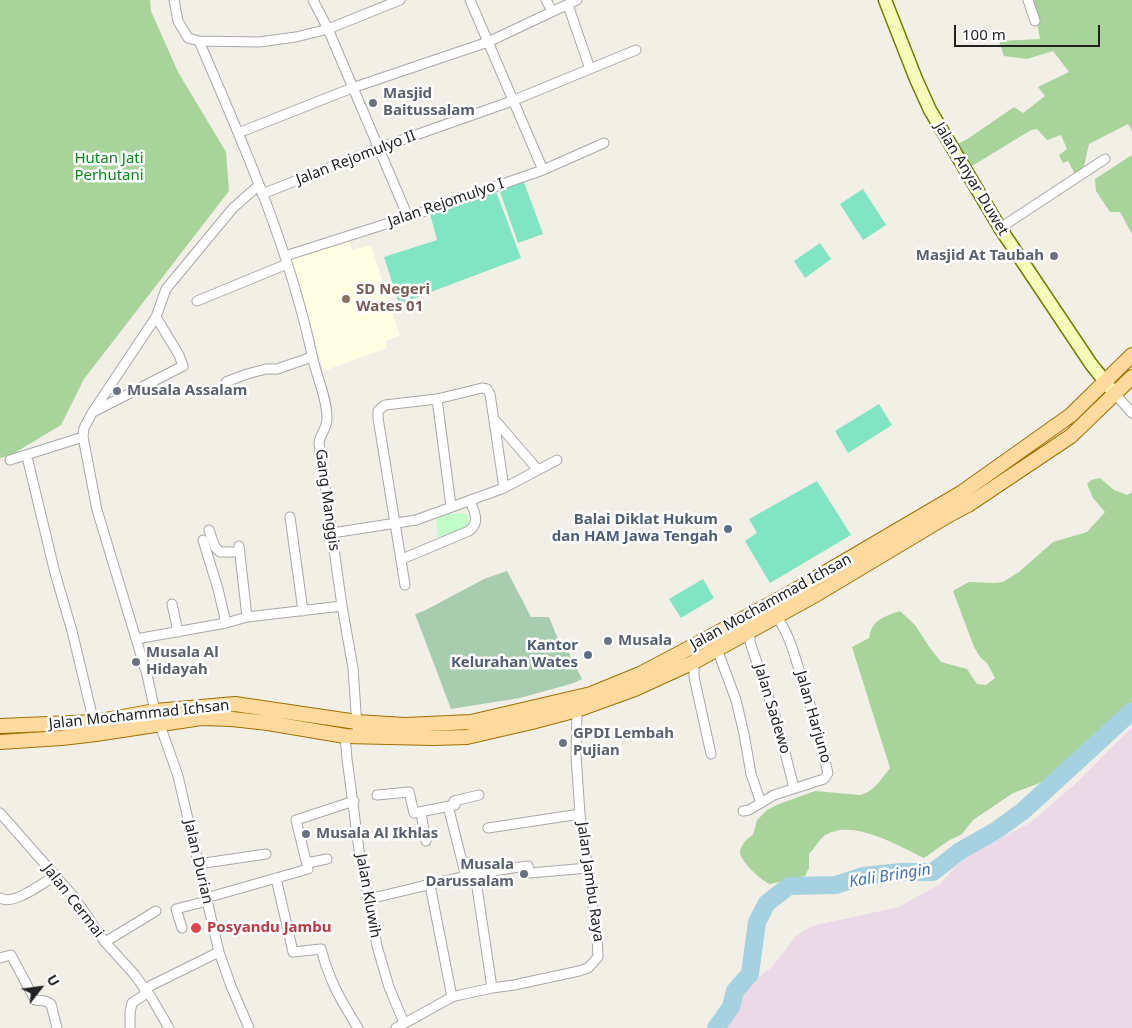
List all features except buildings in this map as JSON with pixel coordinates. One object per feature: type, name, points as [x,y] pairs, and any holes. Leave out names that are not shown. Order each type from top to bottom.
[{"type":"main road","name":"Jalan Mochammad Ichsan","points":[[0,742],[62,738],[95,728],[235,704],[351,721],[405,725],[471,722],[577,710],[635,689],[694,662],[750,631],[772,611],[961,493],[1071,415],[1132,355]]},
{"type":"main road","name":"Jalan Mochammad Ichsan","points":[[157,718],[232,719],[351,736],[432,738],[467,737],[530,716],[640,674],[772,611],[817,594],[968,505],[1071,436],[1132,377]]},
{"type":"main road","points":[[351,721],[351,736]]},
{"type":"main road","name":"Jalan Mochammad Ichsan","points":[[0,726],[95,728]]},
{"type":"street","points":[[174,0],[178,21],[188,38],[200,41],[259,42],[328,30],[380,4],[400,0]]},
{"type":"street","points":[[312,0],[328,30],[408,217]]},
{"type":"street","points":[[470,0],[543,170]]},
{"type":"street","points":[[546,0],[552,11]]},
{"type":"street","points":[[238,133],[352,88],[488,42],[577,0]]},
{"type":"street","name":"Jalan Anyar Duwet","points":[[885,0],[930,110],[1000,228],[1070,334],[1115,394]]},
{"type":"street","points":[[1028,0],[1035,21]]},
{"type":"street","points":[[568,5],[590,69]]},
{"type":"street","name":"Gang Manggis","points":[[200,41],[238,133],[286,260],[309,339],[327,417],[327,424],[320,435],[319,443],[342,606],[353,668],[351,721]]},
{"type":"street","name":"Jalan Rejomulyo II","points":[[260,190],[512,101],[636,50]]},
{"type":"street","name":"Jalan Rejomulyo I","points":[[197,301],[286,260],[543,170],[604,143]]},
{"type":"street","points":[[1000,228],[1105,159]]},
{"type":"street","points":[[10,460],[83,438],[84,428],[92,413],[156,317],[166,289],[233,208],[260,190]]},
{"type":"street","points":[[92,413],[182,366],[179,355],[156,317]]},
{"type":"street","points":[[226,382],[247,374],[266,369],[277,369],[312,357]]},
{"type":"street","points":[[405,585],[378,411],[385,405],[437,399],[482,388],[486,389],[490,394],[504,488]]},
{"type":"street","points":[[1115,394],[1132,413]]},
{"type":"street","points":[[437,399],[452,506]]},
{"type":"street","points":[[494,419],[538,470]]},
{"type":"street","name":"Jalan Durian","points":[[83,438],[97,510],[136,639],[157,718],[178,776],[219,952],[249,1028]]},
{"type":"street","points":[[332,533],[416,520],[504,488],[556,460]]},
{"type":"street","points":[[28,461],[95,728]]},
{"type":"street","points":[[402,559],[469,531],[475,526],[476,521],[470,500]]},
{"type":"street","points":[[290,517],[303,611]]},
{"type":"street","points":[[209,530],[215,547],[220,552],[226,553],[239,549],[247,617]]},
{"type":"street","points":[[203,540],[226,623]]},
{"type":"street","points":[[172,604],[178,632]]},
{"type":"street","points":[[136,639],[226,623],[247,617],[342,606]]},
{"type":"street","name":"Jalan Harjuno","points":[[743,811],[749,810],[774,795],[824,779],[828,773],[809,700],[786,630],[772,611]]},
{"type":"street","name":"Jalan Sadewo","points":[[750,631],[750,642],[772,707],[794,788]]},
{"type":"street","points":[[717,649],[736,700],[751,774],[760,803]]},
{"type":"street","points":[[694,662],[694,676],[712,754]]},
{"type":"street","name":"Jalan Jambu Raya","points":[[400,1026],[452,997],[580,971],[594,963],[598,957],[599,950],[580,814],[576,756],[577,710]]},
{"type":"street","name":"Jalan Kluwih","points":[[351,736],[347,759],[360,857],[382,967],[400,1026]]},
{"type":"street","points":[[377,795],[409,792],[413,812],[454,805],[454,801],[480,796]]},
{"type":"street","points":[[182,928],[176,910],[206,899],[307,870],[296,820],[354,801]]},
{"type":"street","points":[[448,806],[470,875],[492,988]]},
{"type":"street","points":[[421,812],[426,841]]},
{"type":"street","name":"Jalan Cermai","points":[[0,813],[73,896],[106,942],[134,974],[169,1028]]},
{"type":"street","points":[[488,828],[580,814]]},
{"type":"street","points":[[198,864],[266,854]]},
{"type":"street","points":[[306,863],[327,859]]},
{"type":"street","points":[[368,899],[430,886],[470,875],[528,866],[530,873],[588,868]]},
{"type":"street","points":[[0,898],[6,901],[14,900],[55,876]]},
{"type":"street","points":[[276,878],[293,952],[321,948],[328,975],[358,1028]]},
{"type":"street","points":[[430,886],[452,997]]},
{"type":"street","points":[[106,942],[156,911]]},
{"type":"street","points":[[130,1028],[132,1003],[146,991],[168,976],[219,952]]},
{"type":"street","points":[[0,958],[11,955],[35,1000],[51,1004],[57,1028]]},
{"type":"shaded area","name":"SD Negeri Wates 01","points":[[348,238],[352,250],[371,245],[400,336],[385,341],[387,348],[324,371],[292,258]]},
{"type":"shaded area","points":[[507,571],[531,617],[549,617],[560,644],[569,653],[582,679],[520,698],[451,709],[415,614],[484,579]]},
{"type":"shaded area","points":[[1132,727],[1132,1028],[721,1028],[733,1013],[741,990],[772,967],[796,936],[812,926],[899,907],[940,884],[957,865],[969,856],[1031,822],[1076,783]]},
{"type":"green space","name":"Hutan Jati Perhutani","points":[[0,0],[150,0],[151,11],[178,72],[226,152],[229,191],[84,379],[61,425],[11,455],[0,458]]},
{"type":"green space","points":[[1033,0],[1132,0],[1132,131],[1128,124],[1089,144],[1084,166],[1075,174],[1068,161],[1063,163],[1059,155],[1067,149],[1061,135],[1047,140],[1037,129],[1031,130],[967,169],[954,146],[1014,107],[1023,113],[1045,96],[1038,87],[1069,72],[1053,51],[1027,59],[1004,56],[999,41],[1040,39]]},
{"type":"green space","points":[[1132,155],[1132,234],[1120,212],[1110,212],[1096,191],[1095,179]]},
{"type":"green space","points":[[522,177],[543,234],[518,243],[498,186]]},
{"type":"green space","points":[[494,186],[521,258],[399,304],[384,257],[437,240],[429,210]]},
{"type":"green space","points":[[863,189],[886,225],[863,240],[840,204]]},
{"type":"green space","points":[[820,243],[831,259],[805,278],[794,261]]},
{"type":"green space","points":[[879,404],[892,425],[848,453],[835,431]]},
{"type":"green space","points":[[1100,478],[1114,490],[1127,495],[1132,492],[1132,701],[1097,739],[1040,783],[1013,793],[973,820],[962,834],[948,841],[924,858],[875,835],[861,831],[835,831],[824,836],[809,854],[809,868],[805,876],[770,884],[756,875],[743,860],[740,851],[745,842],[753,835],[757,820],[767,810],[815,791],[860,795],[874,788],[890,768],[852,647],[869,638],[873,627],[880,620],[900,611],[915,625],[941,662],[967,669],[977,684],[986,685],[995,678],[987,663],[980,657],[974,647],[953,591],[969,582],[1003,582],[1019,572],[1053,542],[1087,532],[1105,512],[1093,498],[1087,484],[1091,480]]},
{"type":"green space","points":[[817,481],[851,535],[770,583],[745,541],[757,533],[749,519]]},
{"type":"green space","points":[[467,513],[470,525],[438,540],[436,519],[444,514]]},
{"type":"green space","points":[[703,579],[714,598],[681,618],[669,599]]},
{"type":"waterway","name":"Kali Bringin","points":[[716,1028],[731,1007],[735,991],[750,974],[757,922],[767,903],[789,886],[836,885],[863,876],[901,872],[933,872],[960,851],[997,830],[1023,811],[1132,711]]},
{"type":"place","name":"Masjid Baitussalam","points":[[373,103]]},
{"type":"place","name":"Masjid At Taubah","points":[[1054,256]]},
{"type":"place","name":"SD Negeri Wates 01","points":[[346,299]]},
{"type":"place","name":"Musala Assalam","points":[[117,391]]},
{"type":"place","name":"Balai Diklat Hukum dan HAM Jawa Tengah","points":[[728,529]]},
{"type":"place","name":"Musala","points":[[608,641]]},
{"type":"place","name":"Kantor Kelurahan Wates","points":[[588,655]]},
{"type":"place","name":"Musala Al Hidayah","points":[[136,662]]},
{"type":"place","name":"GPDI Lembah Pujian","points":[[563,743]]},
{"type":"place","name":"Musala Al Ikhlas","points":[[306,834]]},
{"type":"place","name":"Musala Darussalam","points":[[524,874]]},
{"type":"place","name":"Posyandu Jambu","points":[[196,928]]}]
